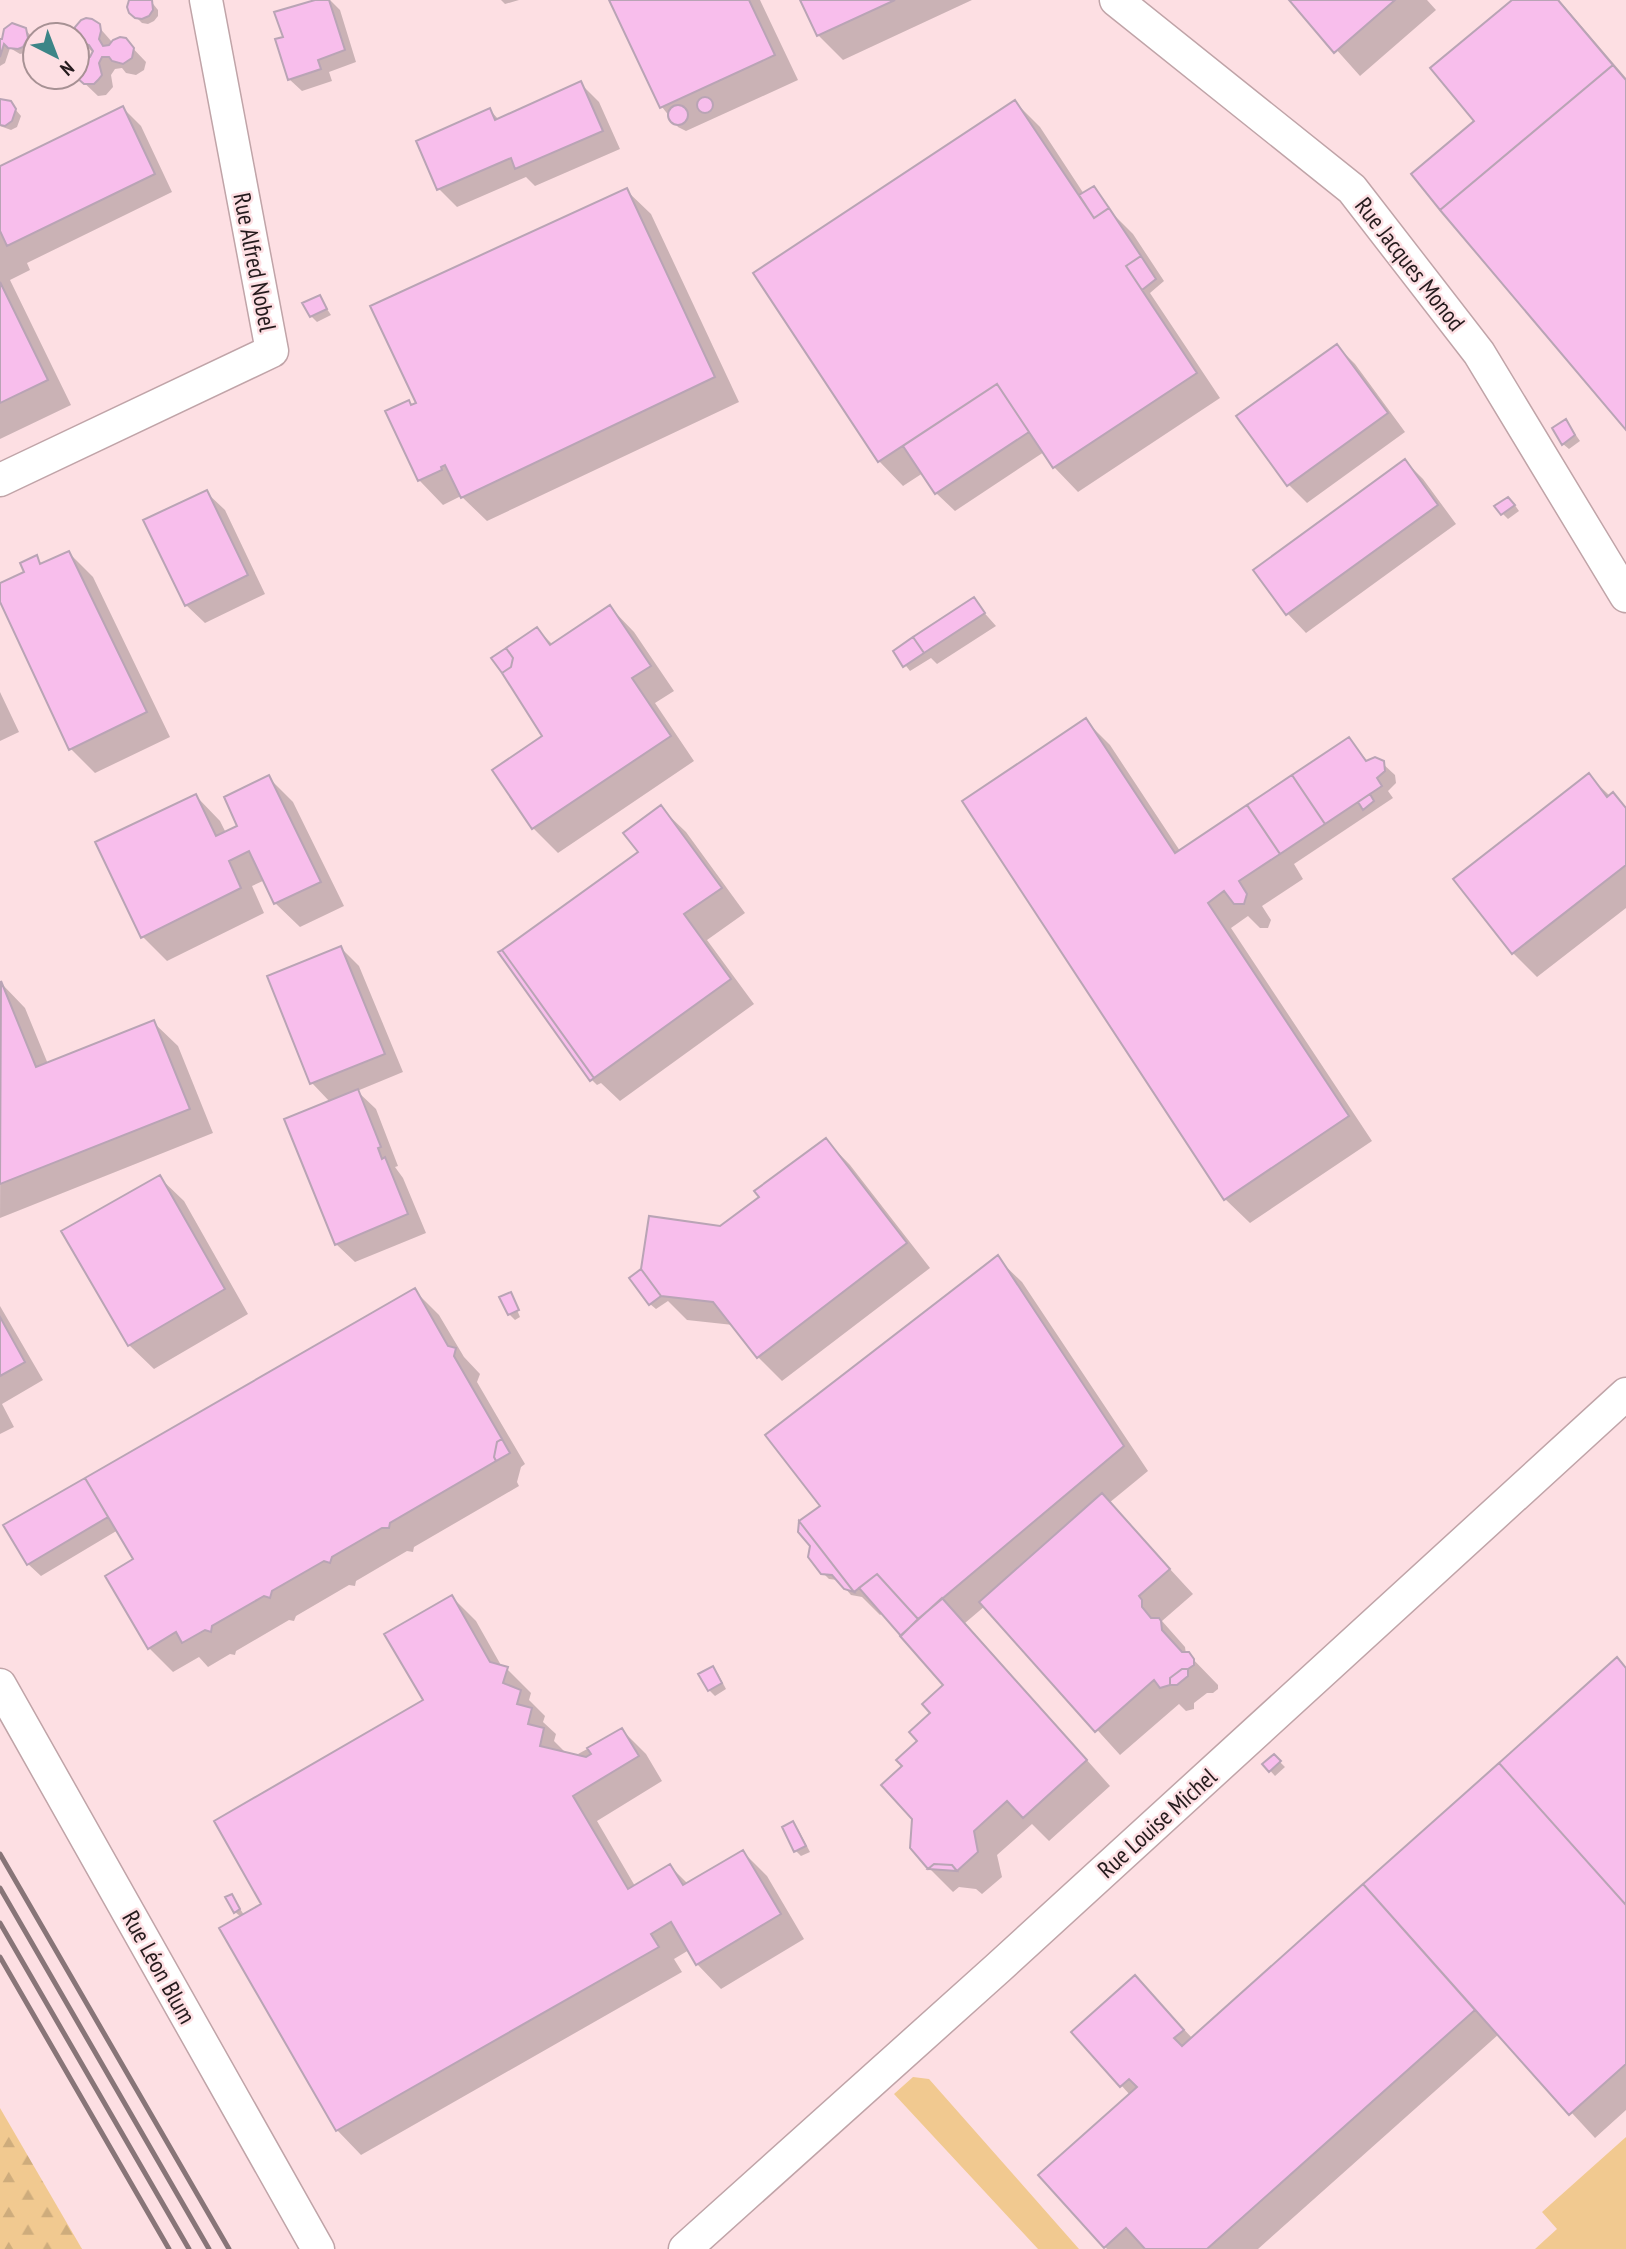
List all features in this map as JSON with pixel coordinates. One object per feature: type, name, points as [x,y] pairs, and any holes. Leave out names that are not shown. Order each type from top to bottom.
[{"type":"street","name":"Rue Alfred Nobel","points":[[0,480],[272,351],[205,0]]},
{"type":"street","name":"Rue Jacques Monod","points":[[1116,0],[1352,189],[1479,354],[1626,596]]},
{"type":"street","name":"Rue Louise Michel","points":[[685,2249],[1008,1959],[1626,1394]]},
{"type":"street","name":"Rue Léon Blum","points":[[0,1685],[318,2249]]},
{"type":"green space","points":[[913,2077],[929,2079],[1079,2249],[1038,2249],[894,2094]]},
{"type":"green space","points":[[0,2108],[82,2249],[0,2249]]},
{"type":"green space","points":[[1626,2137],[1626,2249],[1535,2249],[1557,2229],[1542,2212]]},
{"type":"building","points":[[129,0],[152,0],[153,10],[149,16],[135,18],[127,7]]},
{"type":"building","points":[[315,0],[329,0],[345,50],[318,60],[321,69],[288,80],[275,39],[283,37],[274,12]]},
{"type":"building","points":[[609,0],[749,0],[775,55],[660,108]]},
{"type":"building","points":[[800,0],[895,0],[817,36]]},
{"type":"building","points":[[1289,0],[1395,0],[1334,53]]},
{"type":"building","points":[[1512,0],[1558,0],[1613,65],[1440,210],[1411,174],[1474,121],[1430,68]]},
{"type":"building","points":[[92,19],[100,24],[99,39],[103,46],[120,37],[126,38],[134,48],[132,58],[123,64],[112,61],[109,57],[102,57],[99,63],[102,75],[94,84],[91,84],[91,21],[81,20]]},
{"type":"building","points":[[12,23],[21,26],[21,48],[8,48],[4,44],[0,57],[0,39],[4,29]]},
{"type":"building","points":[[1613,65],[1626,80],[1626,430],[1440,210]]},
{"type":"building","points":[[581,81],[603,131],[515,169],[511,158],[437,190],[416,141],[490,108],[495,120]]},
{"type":"building","points":[[705,97],[713,105],[705,113],[697,105]]},
{"type":"building","points":[[0,99],[11,101],[16,109],[12,121],[5,126],[0,125]]},
{"type":"building","points":[[1015,100],[1094,218],[1109,208],[1141,256],[1126,266],[1197,373],[1053,468],[997,384],[878,462],[753,273]]},
{"type":"building","points":[[678,105],[685,108],[688,115],[685,122],[678,125],[671,122],[668,115],[671,108]]},
{"type":"building","points":[[123,106],[155,174],[7,246],[0,231],[0,166]]},
{"type":"building","points":[[1094,186],[1109,208],[1094,218],[1079,195]]},
{"type":"building","points":[[627,188],[715,377],[461,498],[445,465],[441,467],[442,470],[418,481],[385,411],[409,400],[411,405],[416,403],[370,306]]},
{"type":"building","points":[[1141,256],[1156,279],[1142,290],[1126,266]]},
{"type":"building","points":[[0,282],[48,380],[0,403]]},
{"type":"building","points":[[320,295],[327,309],[310,317],[302,303]]},
{"type":"building","points":[[1337,344],[1388,413],[1287,486],[1236,416]]},
{"type":"building","points":[[997,384],[1029,432],[935,494],[903,446]]},
{"type":"building","points":[[1566,419],[1575,435],[1562,445],[1552,428]]},
{"type":"building","points":[[1405,459],[1438,505],[1286,615],[1253,570]]},
{"type":"building","points":[[207,490],[248,575],[185,606],[143,520]]},
{"type":"building","points":[[1508,497],[1515,505],[1501,515],[1494,506]]},
{"type":"building","points":[[69,551],[147,712],[69,750],[0,602],[0,583],[24,572],[20,563],[37,555],[40,564]]},
{"type":"building","points":[[974,597],[985,613],[924,653],[913,637]]},
{"type":"building","points":[[610,605],[651,666],[632,678],[671,736],[532,829],[492,770],[542,736],[502,673],[511,667],[513,658],[506,648],[537,627],[550,645]]},
{"type":"building","points":[[913,637],[924,653],[903,667],[893,651]]},
{"type":"building","points":[[506,648],[513,658],[511,667],[502,673],[491,658]]},
{"type":"building","points":[[1086,718],[1175,853],[1247,805],[1280,854],[1239,881],[1247,894],[1244,904],[1234,904],[1224,891],[1208,903],[1349,1116],[1224,1200],[962,801]]},
{"type":"building","points":[[1349,737],[1366,761],[1375,757],[1384,761],[1385,771],[1377,778],[1382,786],[1325,824],[1292,775]]},
{"type":"building","points":[[1589,773],[1607,797],[1613,792],[1626,808],[1626,865],[1512,954],[1453,879]]},
{"type":"building","points":[[269,775],[321,882],[274,904],[249,851],[229,861],[241,888],[141,938],[95,842],[196,794],[216,836],[237,826],[224,797]]},
{"type":"building","points":[[1292,775],[1325,824],[1280,854],[1247,805]]},
{"type":"building","points":[[1370,794],[1374,801],[1363,810],[1358,802]]},
{"type":"building","points":[[661,805],[722,888],[684,914],[731,979],[594,1078],[502,950],[638,852],[623,833]]},
{"type":"building","points":[[341,946],[385,1054],[310,1084],[267,976]]},
{"type":"building","points":[[502,950],[594,1078],[590,1081],[498,952]]},
{"type":"building","points":[[1,981],[36,1067],[154,1020],[190,1109],[0,1184]]},
{"type":"building","points":[[358,1089],[381,1147],[378,1148],[382,1159],[385,1157],[408,1214],[335,1245],[284,1119]]},
{"type":"building","points":[[826,1138],[907,1243],[757,1358],[713,1302],[661,1296],[641,1269],[649,1216],[720,1226],[759,1197],[754,1191]]},
{"type":"building","points":[[160,1175],[225,1289],[128,1346],[61,1231]]},
{"type":"building","points":[[998,1255],[1124,1446],[918,1619],[877,1574],[854,1592],[799,1521],[820,1506],[765,1435]]},
{"type":"building","points":[[641,1269],[661,1296],[649,1305],[629,1278]]},
{"type":"building","points":[[415,1288],[448,1346],[456,1348],[454,1356],[502,1439],[497,1442],[494,1457],[496,1461],[390,1523],[389,1528],[382,1528],[332,1557],[330,1563],[324,1561],[272,1591],[270,1598],[264,1596],[212,1626],[211,1632],[205,1630],[182,1643],[176,1632],[148,1649],[105,1576],[133,1559],[85,1478]]},
{"type":"building","points":[[511,1292],[519,1310],[508,1315],[499,1297]]},
{"type":"building","points":[[0,1317],[25,1362],[0,1376]]},
{"type":"building","points":[[502,1439],[510,1453],[496,1461],[494,1457],[497,1442]]},
{"type":"building","points":[[85,1478],[108,1517],[27,1565],[3,1525]]},
{"type":"building","points":[[1102,1493],[1170,1569],[1139,1596],[1142,1607],[1151,1618],[1159,1618],[1162,1630],[1182,1652],[1189,1652],[1194,1659],[1194,1665],[1182,1669],[1170,1678],[1170,1685],[1160,1688],[1154,1680],[1095,1732],[979,1602]]},
{"type":"building","points":[[799,1521],[854,1592],[844,1589],[832,1575],[821,1574],[808,1557],[810,1546],[798,1532]]},
{"type":"building","points":[[877,1574],[918,1619],[901,1636],[859,1588]]},
{"type":"building","points":[[452,1595],[490,1662],[508,1667],[503,1683],[521,1690],[517,1704],[532,1708],[528,1724],[544,1728],[540,1746],[586,1757],[591,1754],[587,1748],[622,1728],[639,1756],[573,1796],[628,1889],[670,1864],[683,1885],[743,1850],[781,1914],[696,1965],[671,1922],[651,1934],[659,1947],[336,2131],[219,1928],[261,1904],[214,1821],[423,1700],[384,1634]]},
{"type":"building","points":[[942,1598],[1087,1760],[1023,1818],[1007,1801],[974,1831],[978,1852],[957,1871],[952,1865],[934,1864],[928,1869],[910,1848],[912,1819],[881,1785],[902,1766],[896,1760],[917,1741],[909,1732],[930,1713],[922,1704],[943,1685],[900,1636]]},
{"type":"building","points":[[1617,1657],[1626,1668],[1626,1905],[1499,1763]]},
{"type":"building","points":[[713,1666],[722,1683],[708,1691],[698,1674]]},
{"type":"building","points":[[1182,1669],[1188,1669],[1188,1676],[1177,1685],[1170,1685],[1170,1678]]},
{"type":"building","points":[[1274,1754],[1281,1761],[1269,1772],[1262,1764]]},
{"type":"building","points":[[1499,1763],[1626,1905],[1626,2064],[1569,2115],[1363,1884]]},
{"type":"building","points":[[793,1821],[806,1846],[794,1852],[782,1827]]},
{"type":"building","points":[[934,1864],[952,1865],[957,1871],[928,1869]]},
{"type":"building","points":[[1363,1884],[1475,2010],[1207,2249],[1145,2249],[1126,2228],[1104,2248],[1038,2175],[1137,2087],[1129,2079],[1120,2087],[1071,2032],[1135,1975],[1184,2030],[1174,2038],[1182,2046]]},
{"type":"building","points":[[232,1894],[240,1909],[234,1913],[225,1897]]},
{"type":"railway","points":[[0,1854],[229,2249]]},
{"type":"railway","points":[[0,1888],[209,2249]]},
{"type":"railway","points":[[0,1923],[189,2249]]},
{"type":"railway","points":[[0,1957],[169,2249]]}]
